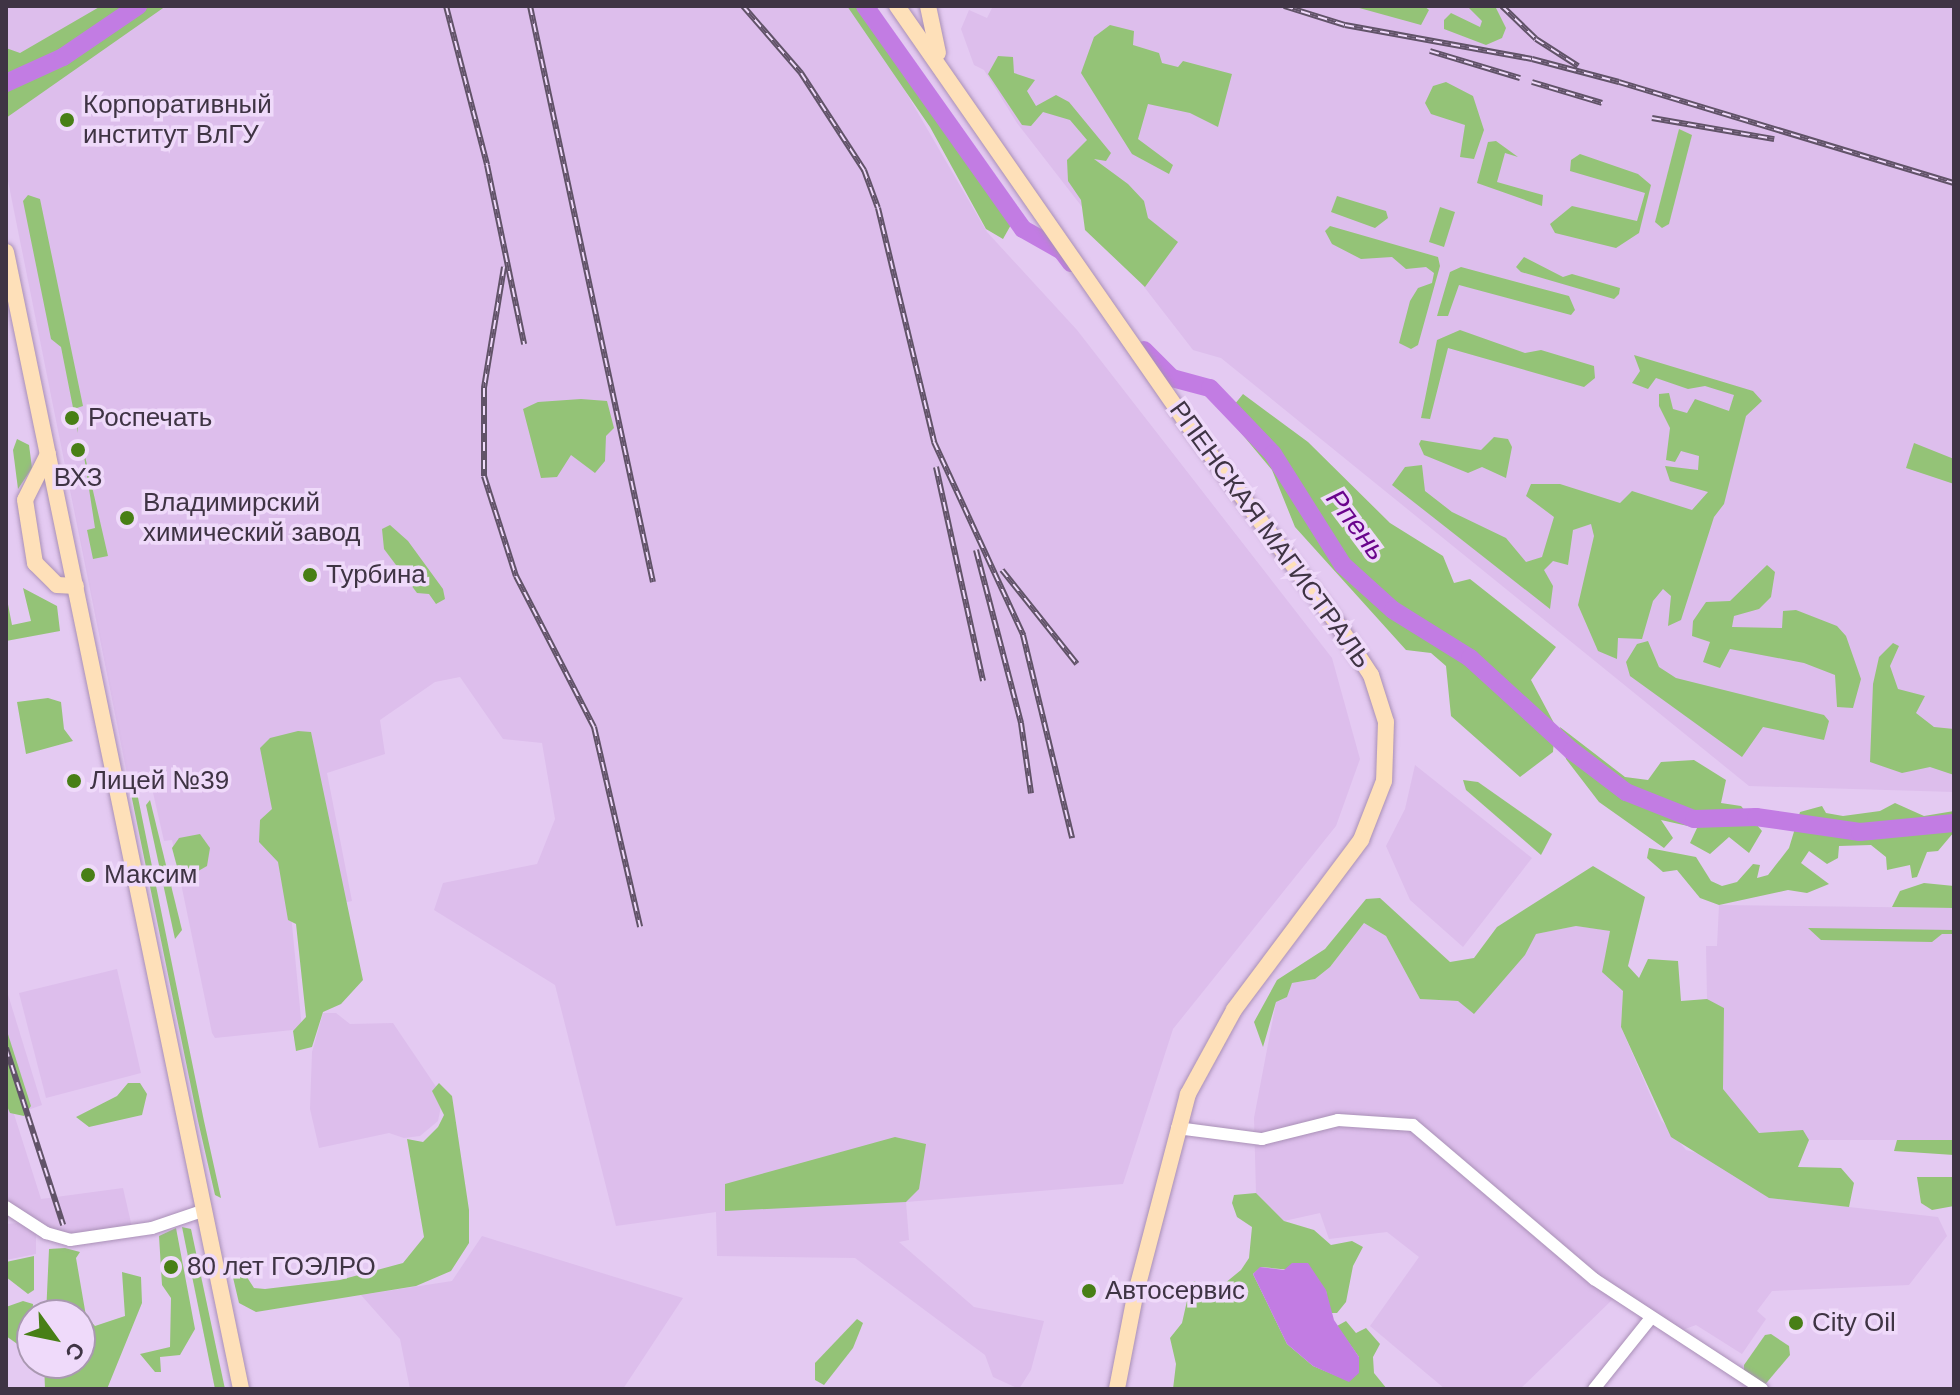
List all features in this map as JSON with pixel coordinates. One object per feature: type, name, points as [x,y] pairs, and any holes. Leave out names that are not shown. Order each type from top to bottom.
[{"type":"main road","name":"РПЕНСКАЯ МАГИСТРАЛЬ","points":[[897,6],[942,66],[1184,419],[1371,675],[1386,722],[1384,781],[1361,840],[1214,1039],[1177,1128],[1117,1389]]},
{"type":"main road","name":"РПЕНСКАЯ МАГИСТРАЛЬ","points":[[928,6],[942,66]]},
{"type":"main road","points":[[6,252],[241,1389]]},
{"type":"main road","points":[[48,454],[25,500],[35,563],[57,585],[76,586]]},
{"type":"street","points":[[1177,1128],[1262,1139],[1338,1120],[1413,1125],[1499,1203],[1650,1319],[1762,1389]]},
{"type":"street","points":[[6,1207],[46,1233],[70,1240],[152,1228],[205,1210]]},
{"type":"street","points":[[1594,1389],[1650,1319]]},
{"type":"shaded area","points":[[6,6],[112,6],[6,71]]},
{"type":"shaded area","name":"Владимирский химический завод","points":[[159,6],[856,6],[987,232],[1077,330],[1332,658],[1360,759],[1336,826],[1173,1029],[1123,1184],[906,1202],[909,1240],[899,1242],[974,1307],[1044,1321],[1031,1370],[1019,1389],[993,1377],[985,1355],[855,1258],[717,1256],[716,1212],[616,1226],[555,985],[434,910],[443,883],[537,864],[555,819],[542,743],[503,739],[460,677],[435,682],[380,720],[385,754],[327,773],[352,901],[291,914],[302,1029],[215,1038],[172,840],[164,841],[149,775],[128,779],[6,171],[6,107]]},
{"type":"shaded area","points":[[993,6],[1954,6],[1954,792],[1749,786],[1221,358],[1193,350],[1017,123],[984,70],[974,65],[961,29],[969,10],[987,18]]},
{"type":"shaded area","points":[[1415,765],[1532,858],[1463,947],[1410,900],[1386,846],[1405,809]]},
{"type":"shaded area","points":[[1719,905],[1954,908],[1954,1140],[1704,1140],[1696,1001],[1707,999],[1706,946],[1717,946]]},
{"type":"shaded area","points":[[1364,923],[1386,936],[1420,999],[1458,1001],[1525,955],[1535,934],[1576,926],[1611,931],[1623,991],[1621,1027],[1661,1120],[1686,1150],[1706,1155],[1769,1198],[1938,1217],[1947,1236],[1909,1285],[1772,1291],[1757,1311],[1766,1319],[1742,1354],[1696,1325],[1680,1331],[1629,1295],[1612,1300],[1520,1389],[1445,1389],[1370,1326],[1419,1257],[1387,1232],[1329,1239],[1320,1213],[1284,1221],[1256,1193],[1254,1118],[1276,1002],[1292,983],[1315,979],[1330,967]]},
{"type":"shaded area","points":[[117,969],[141,1073],[46,1098],[19,993]]},
{"type":"shaded area","points":[[6,988],[42,1105],[25,1111],[6,1054]]},
{"type":"shaded area","points":[[323,1013],[336,1013],[350,1024],[393,1023],[443,1097],[438,1121],[420,1136],[404,1138],[389,1133],[319,1148],[310,1109],[312,1052]]},
{"type":"shaded area","points":[[6,1089],[41,1199],[123,1188],[132,1227],[77,1237],[49,1231],[6,1201]]},
{"type":"shaded area","points":[[18,1223],[36,1231],[36,1254],[6,1260],[6,1224]]},
{"type":"shaded area","points":[[482,1236],[683,1298],[623,1389],[410,1389],[400,1339],[361,1295],[452,1281]]},
{"type":"shaded area","points":[[1292,1263],[1308,1263],[1326,1290],[1334,1320],[1359,1357],[1359,1373],[1349,1382],[1313,1366],[1287,1344],[1253,1274],[1260,1267],[1284,1270]]},
{"type":"green space","points":[[101,6],[166,6],[6,118],[6,48],[20,53]]},
{"type":"green space","points":[[847,6],[860,6],[1012,223],[1003,239],[986,229],[930,127]]},
{"type":"green space","points":[[1352,6],[1424,6],[1429,10],[1421,25]]},
{"type":"green space","points":[[1467,6],[1495,6],[1506,28],[1502,38],[1486,45],[1444,29],[1444,20],[1451,13],[1480,27],[1482,21]]},
{"type":"green space","points":[[1110,25],[1134,31],[1133,45],[1159,53],[1162,63],[1178,67],[1183,61],[1232,74],[1218,127],[1190,113],[1148,104],[1138,139],[1173,165],[1169,174],[1132,154],[1081,73],[1094,37]]},
{"type":"green space","points":[[998,56],[1013,57],[1014,73],[1035,80],[1027,91],[1036,106],[1056,95],[1069,102],[1111,153],[1106,161],[1094,159],[1128,184],[1144,201],[1148,218],[1178,242],[1145,287],[1085,230],[1081,200],[1068,181],[1067,160],[1087,140],[1070,120],[1043,112],[1031,126],[1022,125],[988,74]]},
{"type":"green space","points":[[1446,82],[1473,96],[1484,130],[1474,159],[1460,157],[1465,125],[1431,114],[1425,103],[1433,86]]},
{"type":"green space","points":[[1679,129],[1692,135],[1669,224],[1662,228],[1655,222]]},
{"type":"green space","points":[[1496,141],[1518,157],[1505,153],[1497,182],[1543,195],[1542,206],[1477,183],[1488,142]]},
{"type":"green space","points":[[1580,154],[1638,174],[1651,185],[1639,233],[1616,248],[1555,233],[1550,224],[1572,206],[1637,221],[1645,193],[1570,171],[1571,160]]},
{"type":"green space","points":[[28,195],[40,199],[83,406],[77,408],[78,433],[61,347],[51,339],[23,201]]},
{"type":"green space","points":[[1337,196],[1386,211],[1388,218],[1375,228],[1331,212]]},
{"type":"green space","points":[[1440,207],[1455,212],[1444,247],[1429,242]]},
{"type":"green space","points":[[1330,226],[1438,257],[1440,266],[1418,345],[1411,349],[1399,343],[1410,301],[1418,288],[1432,283],[1434,273],[1426,267],[1406,269],[1392,257],[1361,259],[1332,244],[1325,231]]},
{"type":"green space","points":[[1524,257],[1563,277],[1572,274],[1620,288],[1619,294],[1614,299],[1521,272],[1516,267]]},
{"type":"green space","points":[[1461,267],[1569,296],[1575,310],[1571,315],[1459,285],[1448,316],[1437,316],[1450,272]]},
{"type":"green space","points":[[1460,330],[1525,353],[1541,350],[1594,366],[1595,378],[1584,387],[1448,348],[1430,419],[1421,418],[1437,340]]},
{"type":"green space","points":[[1634,355],[1753,391],[1762,401],[1746,416],[1724,504],[1714,517],[1681,620],[1668,626],[1671,596],[1663,589],[1653,601],[1642,639],[1618,638],[1617,659],[1598,651],[1578,605],[1594,536],[1591,524],[1573,530],[1568,565],[1553,561],[1544,570],[1553,586],[1550,609],[1392,485],[1405,467],[1422,465],[1425,491],[1452,512],[1506,538],[1526,562],[1542,557],[1554,517],[1526,496],[1531,484],[1560,484],[1620,503],[1632,491],[1692,510],[1708,492],[1670,481],[1665,466],[1698,470],[1699,456],[1681,451],[1675,462],[1666,460],[1670,428],[1659,406],[1659,394],[1669,393],[1673,409],[1687,413],[1695,399],[1729,411],[1734,395],[1705,386],[1688,389],[1656,378],[1648,389],[1632,383],[1640,371]]},
{"type":"green space","points":[[1243,394],[1308,442],[1390,523],[1443,556],[1454,583],[1470,579],[1556,647],[1531,680],[1555,725],[1553,752],[1520,777],[1451,716],[1446,666],[1431,653],[1406,650],[1295,527],[1272,470],[1226,415]]},
{"type":"green space","points":[[607,401],[614,428],[606,436],[605,461],[595,473],[571,455],[557,477],[541,478],[523,409],[538,402]]},
{"type":"green space","points":[[1494,437],[1508,439],[1512,447],[1506,478],[1482,467],[1468,473],[1424,455],[1419,444],[1421,440],[1481,450]]},
{"type":"green space","points":[[17,439],[29,445],[32,468],[18,489],[13,450]]},
{"type":"green space","points":[[82,443],[108,556],[93,559],[87,530],[95,528]]},
{"type":"green space","points":[[1914,443],[1954,459],[1954,484],[1906,468]]},
{"type":"green space","points":[[390,525],[408,541],[443,589],[445,599],[436,604],[429,594],[417,593],[384,549],[382,529]]},
{"type":"green space","points":[[1767,565],[1775,572],[1771,597],[1759,609],[1734,616],[1732,627],[1782,628],[1783,611],[1796,610],[1837,626],[1846,636],[1861,679],[1853,708],[1837,707],[1835,675],[1804,663],[1730,649],[1720,668],[1703,662],[1710,642],[1692,636],[1693,621],[1706,602],[1730,601]]},
{"type":"green space","points":[[23,588],[57,606],[60,631],[6,641],[6,594],[12,625],[31,621]]},
{"type":"green space","points":[[1648,641],[1659,667],[1676,678],[1824,715],[1829,721],[1824,740],[1763,727],[1742,757],[1630,676],[1626,662],[1637,644]]},
{"type":"green space","points":[[1893,643],[1899,646],[1890,666],[1898,689],[1925,696],[1916,713],[1934,727],[1954,729],[1954,775],[1930,767],[1902,773],[1870,762],[1873,684],[1879,657]]},
{"type":"green space","points":[[48,698],[61,702],[64,729],[73,741],[26,754],[17,702]]},
{"type":"green space","points":[[1560,727],[1625,777],[1648,780],[1661,762],[1694,760],[1726,780],[1721,803],[1741,806],[1762,831],[1749,853],[1729,837],[1710,854],[1690,843],[1697,828],[1661,820],[1673,838],[1664,848],[1599,802],[1566,759]]},
{"type":"green space","points":[[298,731],[311,732],[363,980],[341,1004],[323,1012],[312,1047],[296,1051],[293,1031],[306,1017],[296,924],[288,920],[278,862],[259,842],[260,820],[272,809],[260,748],[270,738]]},
{"type":"green space","points":[[134,778],[221,1198],[215,1195],[198,1121],[129,784]]},
{"type":"green space","points":[[1463,780],[1478,782],[1552,834],[1541,855],[1466,790]]},
{"type":"green space","points":[[150,800],[182,930],[175,939],[146,805]]},
{"type":"green space","points":[[1895,803],[1924,816],[1954,811],[1954,832],[1938,851],[1927,852],[1917,877],[1912,878],[1910,865],[1887,870],[1886,857],[1871,845],[1839,846],[1838,858],[1827,864],[1809,851],[1801,863],[1829,884],[1807,893],[1788,890],[1719,905],[1700,898],[1677,870],[1663,872],[1647,858],[1649,848],[1696,857],[1711,881],[1722,886],[1737,882],[1753,864],[1760,865],[1757,878],[1768,875],[1789,848],[1800,812],[1822,806],[1826,813],[1843,816],[1880,811]]},
{"type":"green space","points":[[200,834],[210,848],[207,866],[186,878],[179,874],[172,848],[179,838]]},
{"type":"green space","points":[[1593,866],[1645,897],[1628,966],[1639,978],[1648,959],[1678,961],[1681,1001],[1707,999],[1724,1008],[1723,1089],[1759,1133],[1803,1130],[1809,1140],[1798,1167],[1841,1168],[1854,1183],[1849,1207],[1769,1198],[1671,1137],[1621,1027],[1623,991],[1602,972],[1610,931],[1576,926],[1536,934],[1525,955],[1474,1014],[1458,1001],[1420,999],[1386,936],[1364,923],[1330,967],[1315,979],[1292,983],[1287,997],[1276,1002],[1263,1047],[1254,1022],[1277,980],[1325,949],[1366,899],[1380,898],[1450,962],[1474,958],[1497,927]]},
{"type":"green space","points":[[1924,883],[1954,886],[1954,908],[1892,907],[1900,891]]},
{"type":"green space","points":[[1808,928],[1954,930],[1954,934],[1942,934],[1932,942],[1821,940]]},
{"type":"green space","points":[[6,1028],[31,1106],[24,1116],[10,1113],[6,1104]]},
{"type":"green space","points":[[128,1083],[140,1083],[147,1094],[142,1115],[89,1127],[76,1117],[117,1096]]},
{"type":"green space","points":[[439,1083],[452,1096],[469,1210],[469,1243],[451,1271],[416,1286],[256,1312],[239,1303],[231,1269],[241,1268],[254,1288],[265,1289],[340,1280],[403,1263],[424,1237],[407,1139],[423,1142],[438,1127],[444,1115],[432,1091]]},
{"type":"green space","points":[[895,1137],[926,1144],[919,1189],[906,1202],[725,1211],[725,1184]]},
{"type":"green space","points":[[1897,1140],[1954,1140],[1954,1155],[1894,1151]]},
{"type":"green space","points":[[1917,1177],[1954,1177],[1954,1206],[1932,1210],[1921,1203]]},
{"type":"green space","points":[[1256,1193],[1284,1221],[1314,1230],[1331,1245],[1352,1241],[1363,1247],[1353,1266],[1346,1302],[1337,1313],[1330,1313],[1326,1291],[1312,1272],[1261,1267],[1253,1274],[1287,1344],[1313,1366],[1349,1381],[1359,1357],[1337,1326],[1346,1321],[1356,1333],[1366,1328],[1380,1344],[1373,1357],[1374,1373],[1387,1389],[1173,1389],[1176,1364],[1170,1338],[1182,1323],[1191,1283],[1195,1281],[1202,1292],[1219,1288],[1241,1270],[1249,1258],[1252,1227],[1237,1217],[1232,1203],[1234,1195]]},
{"type":"green space","points":[[182,1227],[191,1229],[225,1389],[215,1389]]},
{"type":"green space","points":[[176,1228],[195,1329],[180,1355],[160,1357],[161,1372],[155,1372],[140,1354],[170,1347],[171,1298],[162,1285],[159,1236]]},
{"type":"green space","points":[[65,1248],[80,1252],[76,1258],[83,1299],[47,1299],[49,1249]]},
{"type":"green space","points":[[34,1256],[34,1290],[28,1294],[6,1277],[6,1262]]},
{"type":"green space","points":[[122,1272],[141,1277],[142,1303],[107,1389],[45,1389],[45,1379],[96,1379],[96,1326],[125,1316]]},
{"type":"green space","points":[[16,1303],[16,1343],[6,1336],[6,1307]]},
{"type":"green space","points":[[857,1319],[863,1323],[853,1348],[824,1385],[815,1380],[815,1363]]},
{"type":"green space","points":[[1771,1334],[1789,1346],[1790,1355],[1763,1387],[1744,1375],[1744,1365],[1765,1335]]},
{"type":"waterway","name":"Рпень","points":[[6,83],[63,57],[138,6]]},
{"type":"waterway","name":"Рпень","points":[[865,6],[1023,229],[1062,251],[1071,263]]},
{"type":"waterway","name":"Рпень","points":[[1144,350],[1172,378],[1210,388],[1273,454],[1343,565],[1393,610],[1470,658],[1572,751],[1626,792],[1694,819],[1756,817],[1860,832],[1954,823]]},
{"type":"railway","points":[[446,6],[487,165],[524,344]]},
{"type":"railway","points":[[530,6],[653,582]]},
{"type":"railway","points":[[743,6],[801,73],[864,170],[878,208],[934,442],[1023,635],[1072,838]]},
{"type":"railway","points":[[1284,6],[1345,25],[1532,59],[1619,82],[1954,183]]},
{"type":"railway","points":[[1502,6],[1536,39],[1578,66]]},
{"type":"railway","points":[[1430,51],[1520,78]]},
{"type":"railway","points":[[1532,82],[1602,103]]},
{"type":"railway","points":[[1652,118],[1774,139]]},
{"type":"railway","points":[[504,267],[484,388],[484,476],[516,576],[594,727],[640,927]]},
{"type":"railway","points":[[936,467],[983,681]]},
{"type":"railway","points":[[976,550],[1021,723],[1031,793]]},
{"type":"railway","points":[[1002,570],[1077,664]]},
{"type":"railway","points":[[6,1048],[63,1225]]},
{"type":"place","name":"Корпоративный институт ВлГУ","points":[[67,120]]},
{"type":"place","name":"Роспечать","points":[[72,418]]},
{"type":"place","name":"ВХЗ","points":[[78,450]]},
{"type":"place","name":"Владимирский химический завод","points":[[127,518]]},
{"type":"place","name":"Турбина","points":[[310,575]]},
{"type":"place","name":"Лицей №39","points":[[74,781]]},
{"type":"place","name":"Максим","points":[[88,875]]},
{"type":"place","name":"80 лет ГОЭЛРО","points":[[171,1267]]},
{"type":"place","name":"Автосервис","points":[[1089,1291]]},
{"type":"place","name":"City Oil","points":[[1796,1323]]}]
